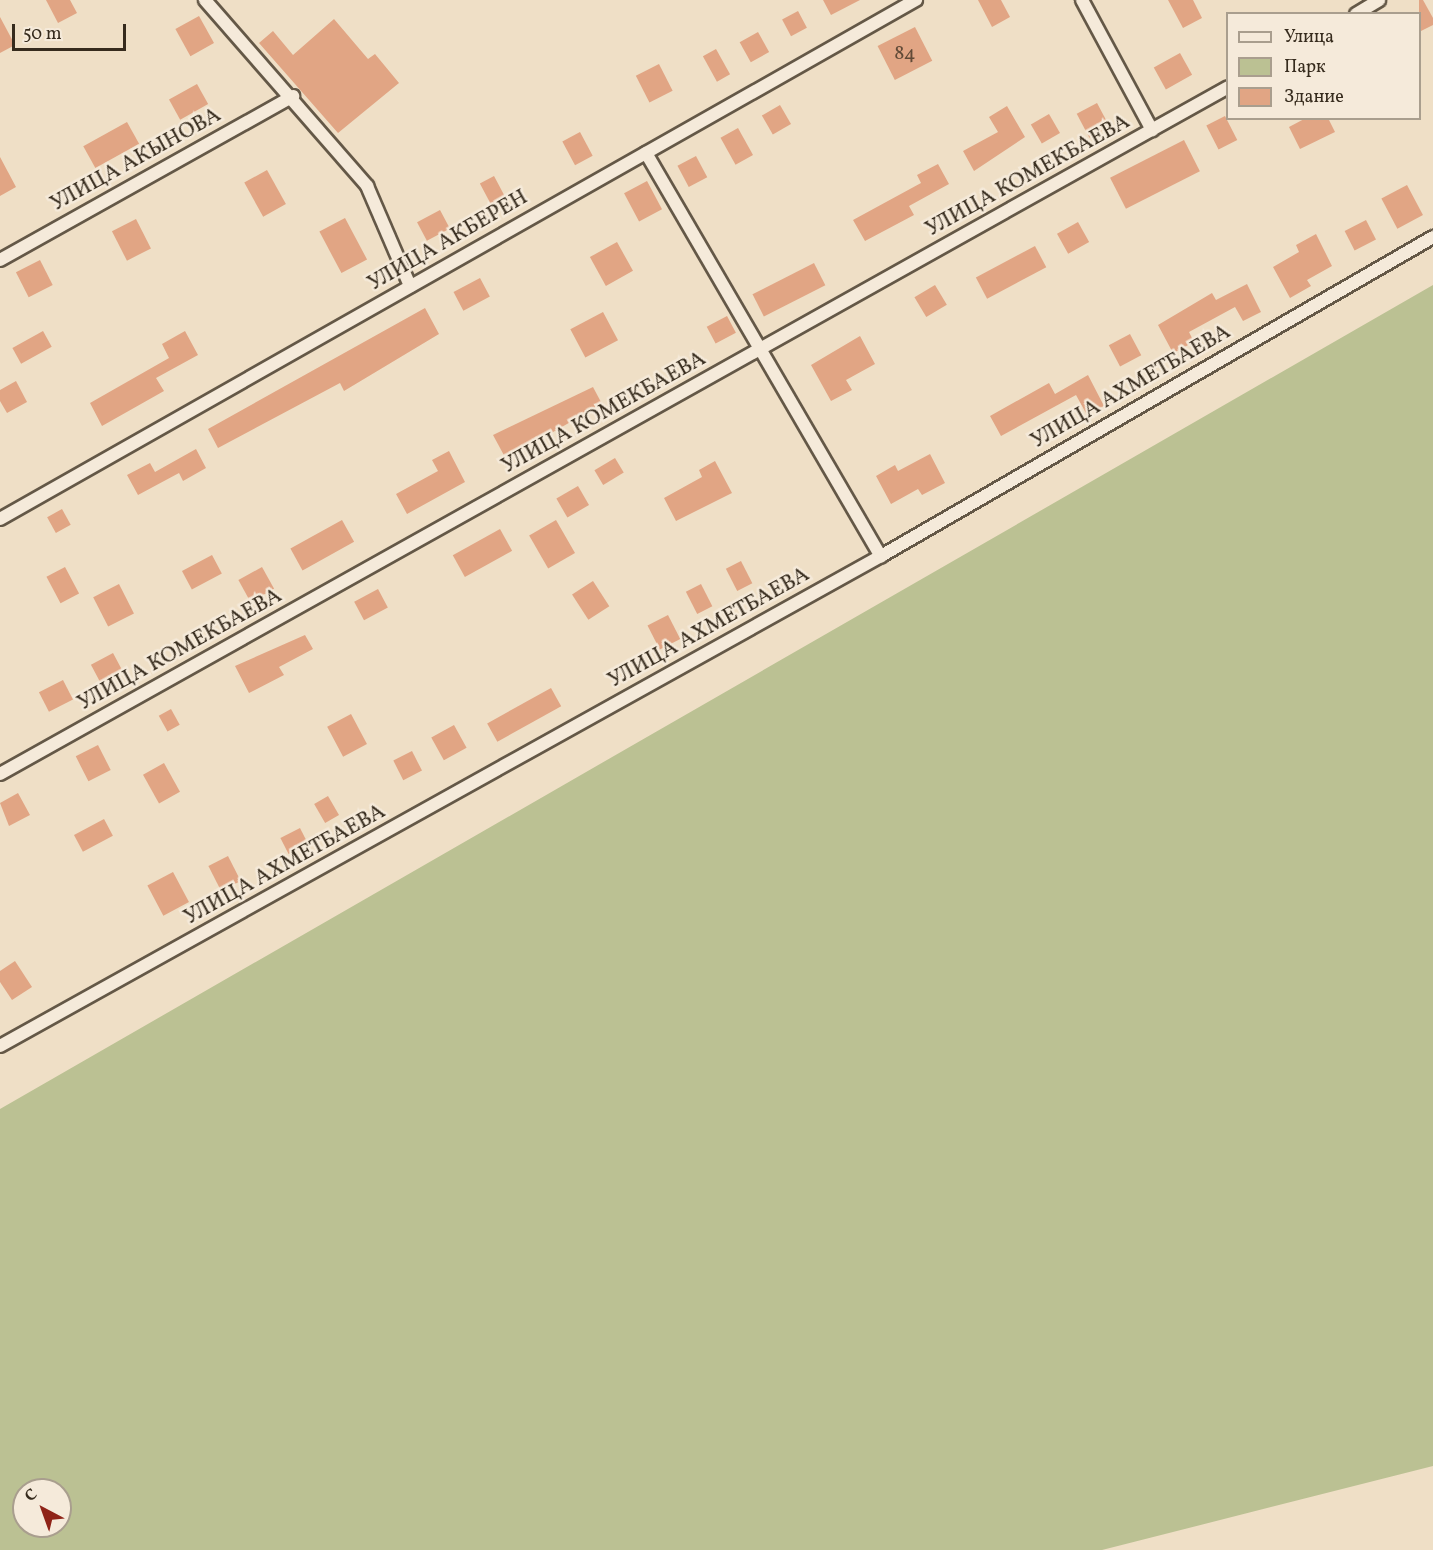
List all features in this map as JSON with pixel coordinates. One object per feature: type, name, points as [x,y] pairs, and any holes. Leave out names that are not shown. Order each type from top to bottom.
[{"type":"street","points":[[205,0],[293,96],[367,186],[410,286]]},
{"type":"street","name":"УЛИЦА АКБЕРЕН","points":[[0,519],[916,0]]},
{"type":"street","points":[[1082,0],[1152,130]]},
{"type":"street","points":[[1359,12],[1379,0]]},
{"type":"street","name":"УЛИЦА КОМЕКБАЕВА","points":[[0,774],[1226,88]]},
{"type":"street","name":"УЛИЦА АКЫНОВА","points":[[0,260],[293,96]]},
{"type":"street","points":[[646,153],[881,556]]},
{"type":"street","name":"УЛИЦА АХМЕТБАЕВА","points":[[0,1046],[881,556],[1433,237]]},
{"type":"green space","points":[[1433,285],[1433,1466],[1102,1550],[0,1550],[0,1109]]},
{"type":"building","points":[[46,0],[70,0],[77,13],[58,23]]},
{"type":"building","points":[[823,0],[860,0],[831,15]]},
{"type":"building","points":[[978,0],[1001,0],[1010,17],[992,27]]},
{"type":"building","points":[[1168,0],[1193,0],[1202,18],[1183,28]]},
{"type":"building","points":[[1419,0],[1423,0],[1433,18],[1433,25],[1421,31],[1421,12],[1419,12]]},
{"type":"building","points":[[798,11],[807,28],[791,36],[782,19]]},
{"type":"building","points":[[199,16],[214,43],[190,56],[175,29]]},
{"type":"building","points":[[0,17],[15,45],[0,53]]},
{"type":"building","points":[[334,19],[368,59],[375,54],[399,83],[338,133],[259,43],[273,31],[293,55]]},
{"type":"building","points":[[915,27],[932,61],[895,80],[878,46]]},
{"type":"building","points":[[758,32],[769,52],[751,62],[740,42]]},
{"type":"building","points":[[716,49],[730,74],[717,82],[703,56]]},
{"type":"building","points":[[1180,53],[1192,75],[1166,89],[1154,68]]},
{"type":"building","points":[[659,64],[673,91],[649,103],[636,76]]},
{"type":"building","points":[[197,84],[208,104],[180,120],[169,100]]},
{"type":"building","points":[[1097,103],[1110,127],[1089,138],[1077,114]]},
{"type":"building","points":[[780,105],[791,124],[773,135],[762,116]]},
{"type":"building","points":[[1007,106],[1025,137],[974,171],[963,151],[998,132],[989,117]]},
{"type":"building","points":[[1049,114],[1060,133],[1042,144],[1031,124]]},
{"type":"building","points":[[1225,116],[1237,140],[1219,150],[1206,126]]},
{"type":"building","points":[[1302,120],[1329,120],[1335,132],[1300,149],[1289,127]]},
{"type":"building","points":[[127,122],[139,144],[95,168],[83,146]]},
{"type":"building","points":[[738,128],[753,155],[736,165],[721,138]]},
{"type":"building","points":[[580,132],[593,156],[575,165],[562,141]]},
{"type":"building","points":[[1184,140],[1200,171],[1126,209],[1110,178]]},
{"type":"building","points":[[696,156],[707,177],[689,187],[677,166]]},
{"type":"building","points":[[0,157],[16,187],[0,196]]},
{"type":"building","points":[[938,164],[949,184],[909,206],[914,215],[865,241],[853,220],[921,183],[917,175]]},
{"type":"building","points":[[267,170],[286,204],[263,217],[244,183]]},
{"type":"building","points":[[494,176],[509,204],[495,212],[480,184]]},
{"type":"building","points":[[647,181],[662,209],[639,221],[624,193]]},
{"type":"building","points":[[1407,185],[1423,215],[1397,229],[1381,199]]},
{"type":"building","points":[[440,210],[450,229],[427,241],[417,222]]},
{"type":"building","points":[[345,218],[367,259],[341,273],[319,232]]},
{"type":"building","points":[[136,219],[151,248],[127,261],[112,231]]},
{"type":"building","points":[[1366,220],[1376,240],[1355,250],[1345,231]]},
{"type":"building","points":[[1078,222],[1089,242],[1068,254],[1057,234]]},
{"type":"building","points":[[1316,234],[1332,266],[1307,280],[1311,286],[1290,298],[1273,267],[1299,252],[1296,245]]},
{"type":"building","points":[[617,242],[633,271],[606,286],[590,257]]},
{"type":"building","points":[[1035,246],[1046,267],[987,299],[976,277]]},
{"type":"building","points":[[40,260],[53,285],[29,297],[16,272]]},
{"type":"building","points":[[814,263],[825,285],[764,317],[753,294]]},
{"type":"building","points":[[480,278],[490,297],[463,311],[454,292]]},
{"type":"building","points":[[1247,284],[1261,312],[1243,321],[1235,307],[1189,332],[1194,342],[1173,353],[1158,325],[1212,293],[1216,300]]},
{"type":"building","points":[[935,285],[947,305],[926,317],[914,297]]},
{"type":"building","points":[[425,308],[439,334],[344,391],[340,383],[218,448],[208,429]]},
{"type":"building","points":[[603,312],[618,340],[585,358],[570,329]]},
{"type":"building","points":[[727,316],[736,333],[716,344],[707,327]]},
{"type":"building","points":[[43,331],[52,347],[21,364],[12,348]]},
{"type":"building","points":[[185,331],[198,355],[156,378],[164,391],[102,426],[90,403],[169,358],[162,344]]},
{"type":"building","points":[[1130,334],[1141,355],[1120,366],[1109,345]]},
{"type":"building","points":[[860,336],[875,364],[846,380],[852,390],[831,401],[811,365]]},
{"type":"building","points":[[1088,375],[1104,406],[1087,415],[1076,395],[1001,436],[990,416],[1049,383],[1055,394]]},
{"type":"building","points":[[16,381],[27,402],[7,413],[0,401],[0,390]]},
{"type":"building","points":[[593,387],[602,404],[506,459],[493,435]]},
{"type":"building","points":[[196,449],[206,468],[183,481],[179,473],[138,495],[127,475],[150,463],[155,472]]},
{"type":"building","points":[[449,451],[465,482],[407,514],[396,494],[438,471],[432,460]]},
{"type":"building","points":[[930,454],[945,483],[922,495],[918,489],[891,504],[876,476],[895,465],[898,471]]},
{"type":"building","points":[[615,458],[624,473],[603,485],[594,470]]},
{"type":"building","points":[[715,461],[732,493],[676,521],[664,498],[702,477],[699,470]]},
{"type":"building","points":[[578,486],[589,505],[567,518],[556,498]]},
{"type":"building","points":[[62,509],[71,525],[56,533],[47,517]]},
{"type":"building","points":[[342,520],[354,542],[303,570],[290,549]]},
{"type":"building","points":[[556,520],[575,553],[548,568],[529,536]]},
{"type":"building","points":[[500,529],[512,551],[465,577],[453,555]]},
{"type":"building","points":[[212,555],[222,574],[192,590],[182,571]]},
{"type":"building","points":[[741,561],[752,583],[737,591],[726,569]]},
{"type":"building","points":[[65,567],[79,593],[61,603],[46,577]]},
{"type":"building","points":[[262,567],[274,589],[251,602],[238,580]]},
{"type":"building","points":[[593,581],[609,606],[588,620],[572,595]]},
{"type":"building","points":[[119,584],[134,613],[108,627],[93,597]]},
{"type":"building","points":[[701,584],[712,606],[697,614],[686,592]]},
{"type":"building","points":[[378,589],[388,608],[364,620],[354,602]]},
{"type":"building","points":[[668,615],[680,639],[660,649],[648,625]]},
{"type":"building","points":[[305,635],[313,649],[279,667],[284,675],[249,693],[235,666]]},
{"type":"building","points":[[113,653],[123,672],[101,683],[91,665]]},
{"type":"building","points":[[63,680],[73,700],[49,712],[39,692]]},
{"type":"building","points":[[551,688],[561,706],[497,742],[487,723]]},
{"type":"building","points":[[171,709],[180,725],[167,732],[159,716]]},
{"type":"building","points":[[351,714],[367,744],[343,757],[327,727]]},
{"type":"building","points":[[454,725],[467,748],[444,760],[431,738]]},
{"type":"building","points":[[98,745],[111,770],[88,781],[76,756]]},
{"type":"building","points":[[412,751],[422,771],[403,780],[393,761]]},
{"type":"building","points":[[164,763],[180,792],[159,803],[143,775]]},
{"type":"building","points":[[18,793],[30,815],[9,826],[0,803]]},
{"type":"building","points":[[328,796],[339,815],[325,823],[314,804]]},
{"type":"building","points":[[104,819],[113,836],[83,852],[74,835]]},
{"type":"building","points":[[300,828],[308,844],[289,854],[280,838]]},
{"type":"building","points":[[228,856],[241,881],[221,891],[208,866]]},
{"type":"building","points":[[173,872],[189,902],[163,916],[147,886]]},
{"type":"building","points":[[15,961],[32,987],[12,1000],[0,982],[0,971]]}]
